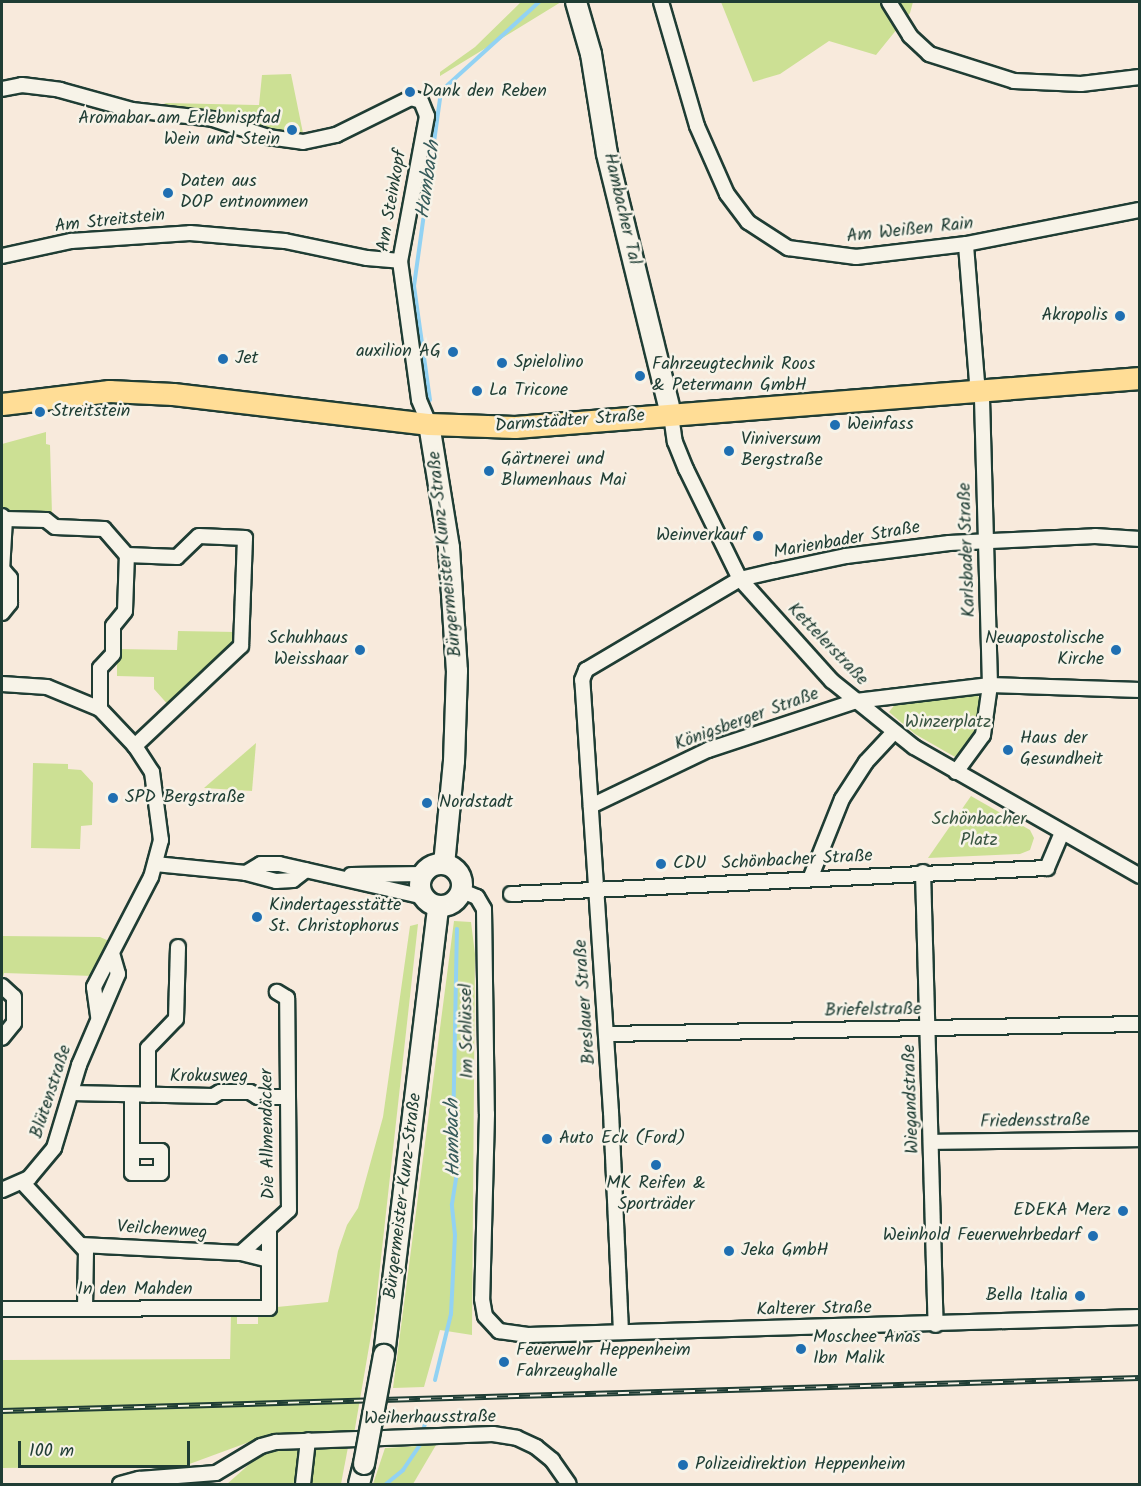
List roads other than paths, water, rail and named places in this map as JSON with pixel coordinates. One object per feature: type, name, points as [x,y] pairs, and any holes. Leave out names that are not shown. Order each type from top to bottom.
[{"type":"main road","name":"Darmstädter Straße","points":[[2,404],[109,391],[152,393],[429,424],[515,427],[1140,378]]},
{"type":"street","name":"Hambacher Tal","points":[[576,2],[591,54],[607,154],[671,415]]},
{"type":"street","name":"Am Weißen Rain","points":[[661,2],[683,83],[707,151],[727,194],[756,229],[788,248],[817,254],[856,257],[966,244],[1140,210]]},
{"type":"street","points":[[889,2],[910,36],[928,54],[1014,81],[1081,84],[1140,76]]},
{"type":"street","name":"Am Steinkopf","points":[[2,88],[22,86],[60,90],[148,114],[213,119],[268,137],[303,142],[336,135],[411,98],[421,101],[427,116],[400,261],[419,400],[429,424]]},
{"type":"street","name":"Am Streitstein","points":[[2,255],[71,240],[190,233],[285,241],[367,258],[400,261]]},
{"type":"street","name":"Karlsbader Straße","points":[[956,772],[983,735],[990,685],[979,391],[966,244]]},
{"type":"street","name":"Kettelerstraße","points":[[671,415],[675,442],[686,469],[740,579],[832,681],[894,732],[956,772],[1140,876]]},
{"type":"street","name":"Bürgermeister-Kunz-Straße","points":[[429,424],[449,548],[457,671],[454,761],[444,864]]},
{"type":"street","points":[[2,613],[10,603],[10,578],[2,571],[3,518],[46,520],[55,528],[104,529],[127,555],[125,611],[113,626],[113,654],[100,668],[100,709],[47,687],[2,684]]},
{"type":"street","points":[[127,555],[177,557],[199,536],[245,538],[241,646],[135,746]]},
{"type":"street","name":"Marienbader Straße","points":[[586,670],[740,579],[846,556],[985,540],[1140,538]]},
{"type":"street","name":"Breslauer Straße","points":[[586,670],[582,680],[606,1034],[621,1332]]},
{"type":"street","name":"Königsberger Straße","points":[[591,806],[708,750],[856,701],[990,685],[1140,690]]},
{"type":"street","name":"Blütenstraße","points":[[2,1190],[22,1182],[37,1171],[54,1148],[98,1017],[94,987],[113,956],[155,864],[161,840],[157,791],[152,772],[135,746],[100,709]]},
{"type":"street","points":[[810,879],[842,799],[866,762],[894,732]]},
{"type":"street","name":"Schönbacher Straße","points":[[511,894],[923,872],[1047,868],[1062,833]]},
{"type":"street","points":[[155,864],[246,873],[286,881],[306,870],[343,876],[431,902],[455,901],[462,891],[457,871],[444,864],[432,866],[424,874],[420,886],[431,902]]},
{"type":"street","name":"Wiegandstraße","points":[[923,872],[936,1325]]},
{"type":"street","points":[[343,876],[424,874]]},
{"type":"street","name":"Im Schlüssel","points":[[462,891],[477,897],[484,909],[487,1114],[482,1299],[491,1325]]},
{"type":"street","name":"Bürgermeister-Kunz-Straße","points":[[359,1485],[384,1355],[431,902]]},
{"type":"street","points":[[148,1095],[148,1048],[176,1019],[177,947]]},
{"type":"street","points":[[2,986],[14,997],[14,1023],[2,1038]]},
{"type":"street","name":"Die Allmendäcker","points":[[269,1229],[289,1210],[290,1099],[285,1097],[287,998],[277,992]]},
{"type":"street","name":"Briefelstraße","points":[[606,1034],[1140,1024]]},
{"type":"street","name":"Krokusweg","points":[[71,1093],[148,1095],[250,1092],[258,1097],[285,1097]]},
{"type":"street","points":[[132,1095],[132,1151]]},
{"type":"street","name":"Friedensstraße","points":[[931,1142],[1140,1139]]},
{"type":"street","points":[[22,1182],[86,1251],[85,1307]]},
{"type":"street","points":[[242,1253],[269,1229]]},
{"type":"street","points":[[269,1229],[269,1260]]},
{"type":"street","name":"Veilchenweg","points":[[81,1245],[242,1253],[269,1260]]},
{"type":"street","name":"In den Mahden","points":[[2,1309],[269,1308],[269,1260]]},
{"type":"street","name":"Kalterer Straße","points":[[491,1325],[510,1335],[936,1325],[1140,1317]]},
{"type":"street","name":"Weiherhausstraße","points":[[120,1485],[140,1479],[216,1473],[267,1444],[308,1440],[493,1434],[518,1438],[552,1460],[569,1485]]},
{"type":"street","points":[[303,1485],[308,1440]]},
{"type":"waterway","name":"Hambach","points":[[430,400],[414,286],[441,91],[539,2]]},
{"type":"waterway","name":"Hambach","points":[[435,1380],[451,1314],[455,1235],[452,1204],[458,1166],[453,1134],[457,929]]},
{"type":"waterway","name":"Hambach","points":[[386,1484],[403,1470],[420,1445]]},
{"type":"railway","points":[[2,1411],[1140,1378]]},
{"type":"place","name":"Dank den Reben","points":[[410,92]]},
{"type":"place","name":"Aromabar am Erlebnispfad Wein und Stein","points":[[292,130]]},
{"type":"place","name":"Daten aus DOP entnommen","points":[[168,193]]},
{"type":"place","name":"Akropolis","points":[[1120,316]]},
{"type":"place","name":"auxilion AG","points":[[453,352]]},
{"type":"place","name":"Jet","points":[[223,359]]},
{"type":"place","name":"Spielolino","points":[[502,363]]},
{"type":"place","name":"Fahrzeugtechnik Roos & Petermann GmbH","points":[[640,376]]},
{"type":"place","name":"La Tricone","points":[[477,391]]},
{"type":"place","name":"Streitstein","points":[[40,412]]},
{"type":"place","name":"Weinfass","points":[[835,425]]},
{"type":"place","name":"Viniversum Bergstraße","points":[[729,451]]},
{"type":"place","name":"Gärtnerei und Blumenhaus Mai","points":[[489,471]]},
{"type":"place","name":"Weinverkauf","points":[[758,536]]},
{"type":"place","name":"Schuhhaus Weisshaar","points":[[360,650]]},
{"type":"place","name":"Neuapostolische Kirche","points":[[1116,650]]},
{"type":"place","name":"Haus der Gesundheit","points":[[1008,750]]},
{"type":"place","name":"SPD Bergstraße","points":[[113,798]]},
{"type":"place","name":"Nordstadt","points":[[427,803]]},
{"type":"place","name":"CDU","points":[[661,864]]},
{"type":"place","name":"Kindertagesstätte St. Christophorus","points":[[257,917]]},
{"type":"place","name":"Auto Eck (Ford)","points":[[547,1139]]},
{"type":"place","name":"MK Reifen & Sporträder","points":[[656,1165]]},
{"type":"place","name":"EDEKA Merz","points":[[1123,1211]]},
{"type":"place","name":"Weinhold Feuerwehrbedarf","points":[[1093,1236]]},
{"type":"place","name":"Jeka GmbH","points":[[729,1251]]},
{"type":"place","name":"Bella Italia","points":[[1080,1296]]},
{"type":"place","name":"Moschee Anas Ibn Malik","points":[[801,1349]]},
{"type":"place","name":"Feuerwehr Heppenheim Fahrzeughalle","points":[[504,1362]]},
{"type":"place","name":"Polizeidirektion Heppenheim","points":[[683,1465]]},
{"type":"park label","name":"Winzerplatz","points":[[948,723]]},
{"type":"park label","name":"Schönbacher Platz","points":[[979,831]]}]
